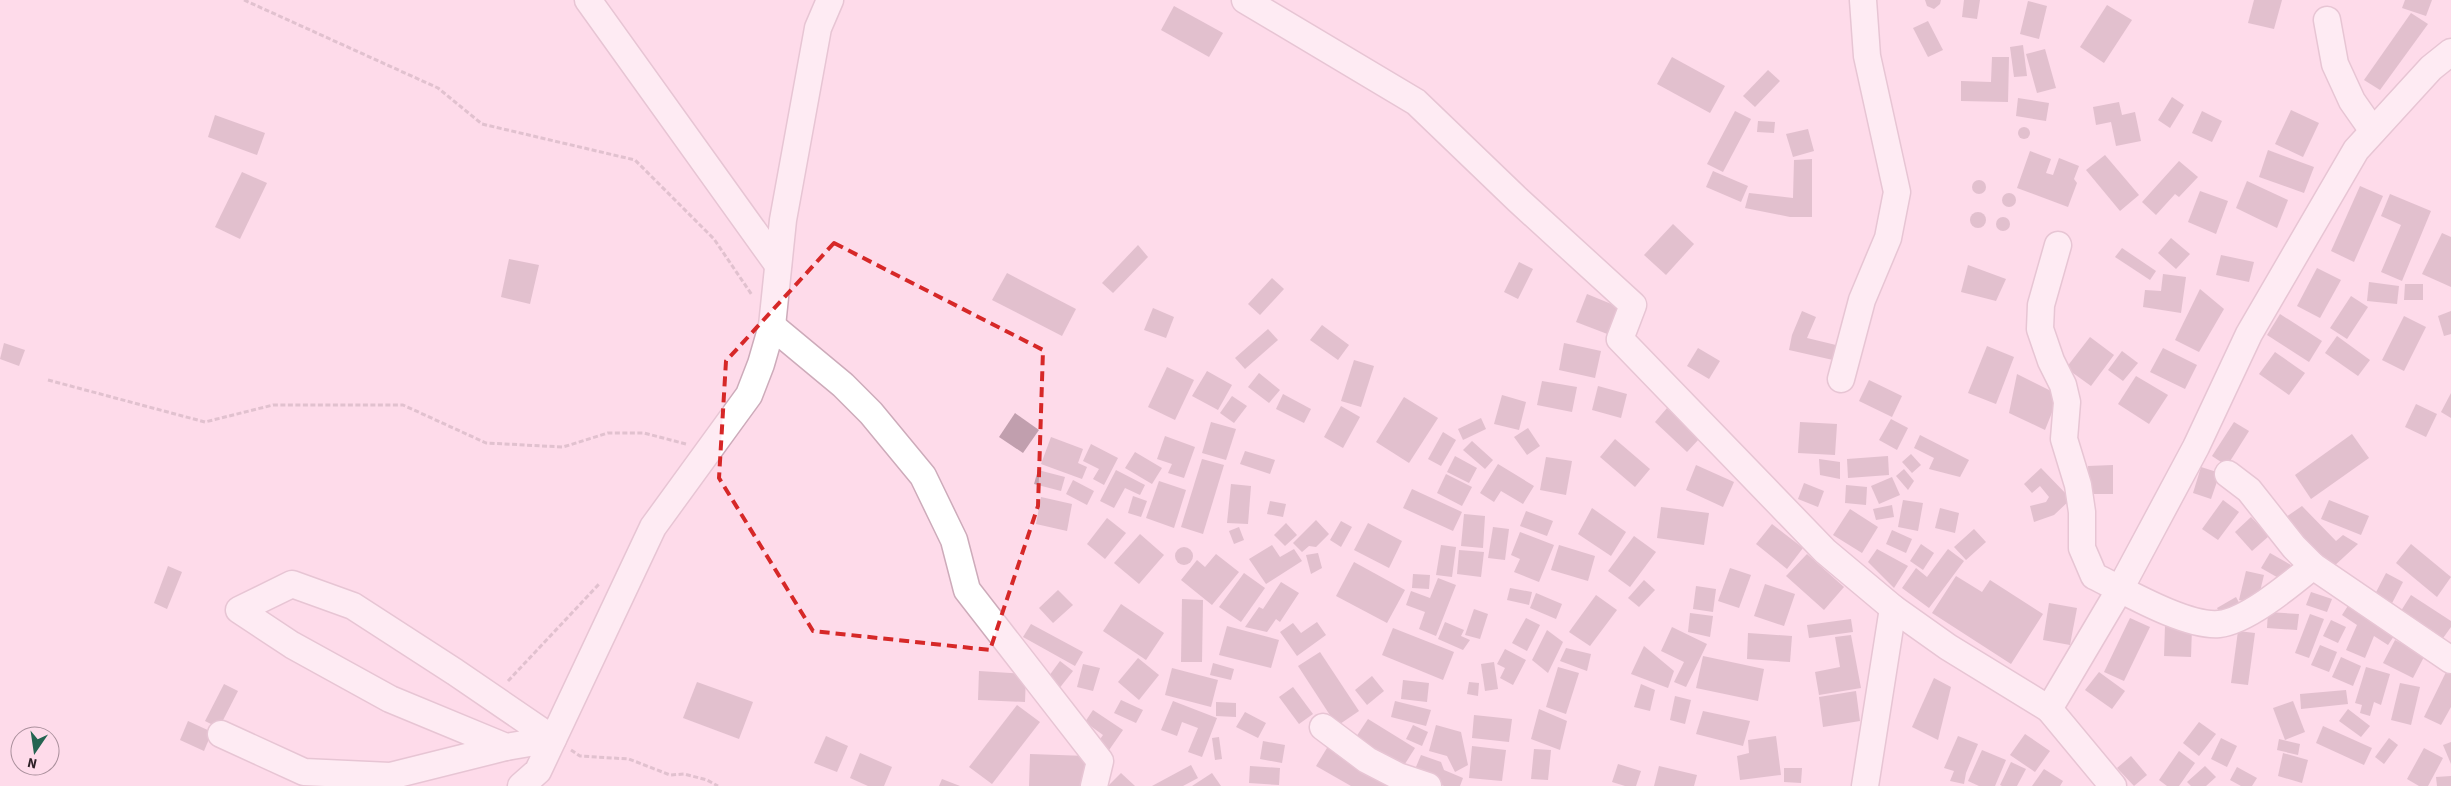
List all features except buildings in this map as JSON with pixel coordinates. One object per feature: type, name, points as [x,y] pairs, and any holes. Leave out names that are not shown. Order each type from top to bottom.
[{"type":"street","points":[[588,0],[778,265]]},
{"type":"street","points":[[521,786],[538,771],[653,527],[749,395],[761,364],[772,326],[783,220],[818,28],[830,0]]},
{"type":"street","points":[[1245,0],[1263,7],[1416,102],[1518,200],[1633,306],[1620,339],[1825,551],[1893,608],[1948,647],[2049,709],[2113,786]]},
{"type":"street","points":[[1841,379],[1862,300],[1888,238],[1897,192],[1867,56],[1863,0]]},
{"type":"street","points":[[2327,20],[2335,64],[2352,101],[2373,131]]},
{"type":"street","points":[[2049,709],[2120,589],[2196,448],[2249,334],[2356,150],[2431,68],[2451,52]]},
{"type":"street","points":[[2058,245],[2042,305],[2040,329],[2051,361],[2063,385],[2067,402],[2064,439],[2078,485],[2082,512],[2082,548],[2094,576],[2173,614],[2219,624],[2235,620],[2280,593],[2313,566]]},
{"type":"street","points":[[772,326],[842,385],[871,413],[923,476],[954,540],[967,590],[1100,761],[1094,786]]},
{"type":"street","points":[[2228,474],[2249,490],[2294,547],[2313,566],[2451,660]]},
{"type":"street","points":[[506,747],[390,699],[292,645],[239,610],[292,584],[353,606],[553,739]]},
{"type":"street","points":[[1865,786],[1893,608]]},
{"type":"street","points":[[1323,728],[1367,760],[1398,776],[1428,786]]},
{"type":"street","points":[[221,734],[304,772],[329,786]]},
{"type":"street","points":[[304,772],[390,776],[506,747],[553,739]]},
{"type":"path","points":[[244,0],[438,88],[482,124],[635,160],[714,239],[772,326]]},
{"type":"path","points":[[48,380],[205,422],[272,405],[403,405],[486,443],[562,447],[608,433],[644,433],[708,451]]},
{"type":"path","points":[[492,698],[606,577]]},
{"type":"path","points":[[553,739],[580,756],[629,758],[670,775],[684,774],[707,780],[718,786]]},
{"type":"highlighted area","points":[[834,243],[1043,350],[1038,506],[990,650],[813,631],[719,478],[726,361]]}]
